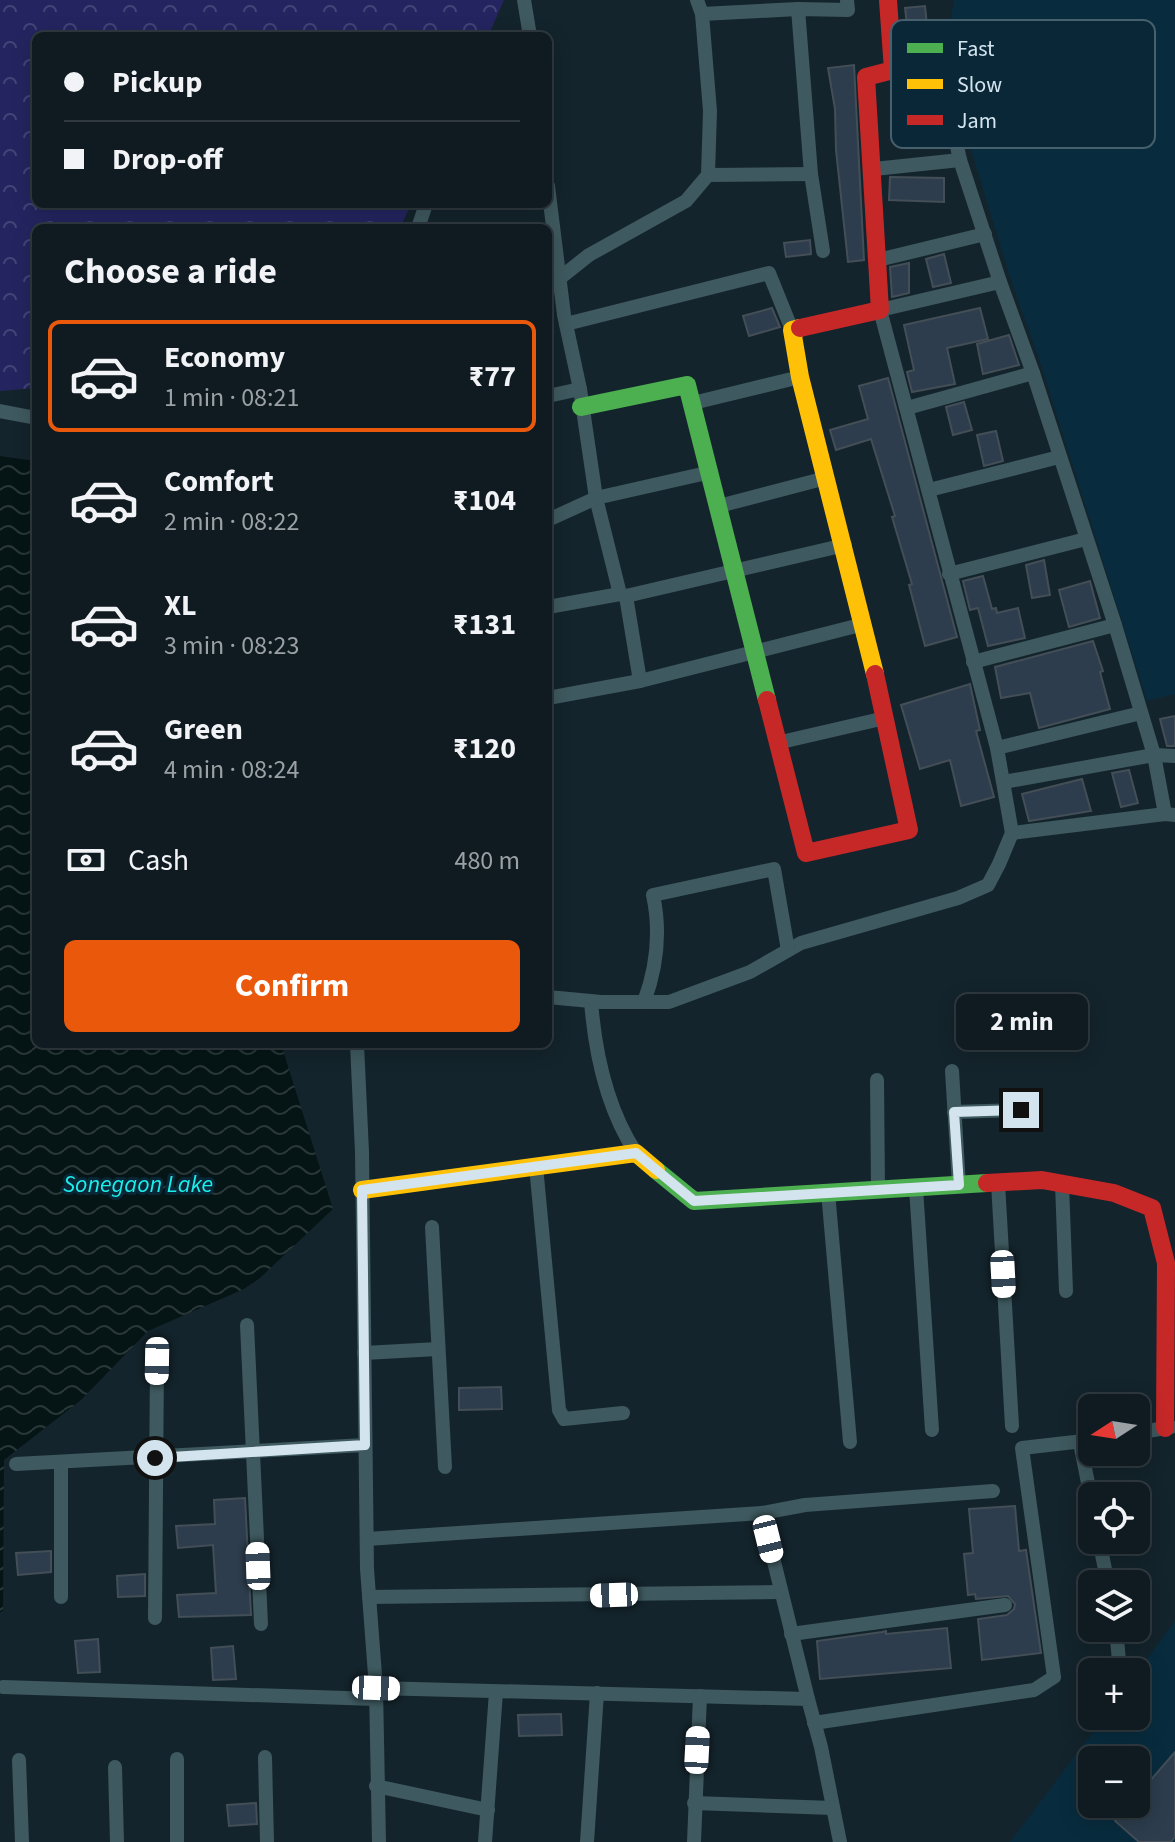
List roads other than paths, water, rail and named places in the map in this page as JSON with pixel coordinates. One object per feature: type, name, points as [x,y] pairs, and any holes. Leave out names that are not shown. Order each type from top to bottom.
[{"type":"street","points":[[524,0],[529,32]]},
{"type":"street","points":[[560,278],[589,255],[686,201],[708,175],[710,111],[700,7],[848,10],[847,0]]},
{"type":"street","points":[[888,0],[891,42]]},
{"type":"street","points":[[798,9],[811,174],[823,251]]},
{"type":"street","points":[[552,997],[669,1002],[750,972],[801,943],[958,898],[988,885],[1012,833],[997,748],[880,310],[874,169],[866,77],[891,71]]},
{"type":"street","points":[[957,148],[1115,625],[1170,815],[1012,833]]},
{"type":"street","points":[[874,169],[960,160]]},
{"type":"street","points":[[708,175],[811,174]]},
{"type":"street","points":[[878,260],[985,234]]},
{"type":"street","points":[[552,236],[596,498],[623,595],[640,681]]},
{"type":"street","points":[[552,318],[565,320],[769,273],[792,330],[800,377],[864,624],[909,830],[806,853],[687,385],[580,398],[552,396]]},
{"type":"street","points":[[792,330],[1000,282]]},
{"type":"street","points":[[907,408],[1033,373]]},
{"type":"street","points":[[693,403],[800,377]]},
{"type":"street","points":[[0,411],[32,417]]},
{"type":"street","points":[[929,490],[1059,457]]},
{"type":"street","points":[[552,518],[596,498],[711,472]]},
{"type":"street","points":[[719,506],[826,478]]},
{"type":"street","points":[[949,574],[1086,539]]},
{"type":"street","points":[[552,606],[623,595],[845,545]]},
{"type":"street","points":[[552,697],[640,681],[864,624]]},
{"type":"street","points":[[973,662],[1115,625]]},
{"type":"street","points":[[997,748],[1141,713]]},
{"type":"street","points":[[777,743],[885,718]]},
{"type":"street","points":[[1004,782],[1154,755],[1175,756]]},
{"type":"street","points":[[644,1002],[654,975],[659,920],[653,895],[774,869],[788,950]]},
{"type":"street","points":[[591,1001],[593,1034],[611,1104],[623,1132],[636,1153],[694,1201],[1042,1180],[1114,1193],[1152,1208],[1170,1280],[1170,1427],[1150,1431]]},
{"type":"street","points":[[357,1048],[367,1539],[376,1693],[379,1842]]},
{"type":"street","points":[[952,1071],[959,1185]]},
{"type":"street","points":[[877,1080],[878,1190]]},
{"type":"street","points":[[954,1112],[1021,1110]]},
{"type":"street","points":[[362,1190],[636,1153]]},
{"type":"street","points":[[536,1166],[559,1410],[564,1419],[623,1413]]},
{"type":"street","points":[[998,1183],[1012,1426]]},
{"type":"street","points":[[1062,1184],[1066,1291]]},
{"type":"street","points":[[916,1188],[932,1430]]},
{"type":"street","points":[[828,1192],[850,1442]]},
{"type":"street","points":[[432,1227],[445,1467]]},
{"type":"street","points":[[247,1325],[261,1624]]},
{"type":"street","points":[[364,1353],[438,1349]]},
{"type":"street","points":[[155,1618],[157,1361]]},
{"type":"street","points":[[814,1723],[1034,1690],[1054,1677],[1022,1448],[1078,1443]]},
{"type":"street","points":[[16,1464],[365,1445]]},
{"type":"street","points":[[61,1462],[61,1597]]},
{"type":"street","points":[[367,1539],[762,1513],[805,1505],[993,1491]]},
{"type":"street","points":[[762,1513],[840,1842]]},
{"type":"street","points":[[369,1597],[781,1592]]},
{"type":"street","points":[[791,1634],[1005,1605]]},
{"type":"street","points":[[3,1687],[597,1693],[808,1699]]},
{"type":"street","points":[[485,1842],[496,1692]]},
{"type":"street","points":[[587,1842],[597,1693]]},
{"type":"street","points":[[694,1842],[700,1696]]},
{"type":"street","points":[[265,1757],[267,1842]]},
{"type":"street","points":[[177,1759],[177,1842]]},
{"type":"street","points":[[19,1760],[22,1842]]},
{"type":"street","points":[[115,1767],[117,1842]]},
{"type":"street","points":[[376,1786],[488,1810]]},
{"type":"street","points":[[694,1803],[833,1808]]},
{"type":"water","name":"Sonegaon Lake","points":[[0,456],[32,460],[32,1048],[282,1048],[333,1209],[260,1278],[244,1289],[148,1331],[81,1400],[4,1460],[3,1611],[0,1612]]}]
